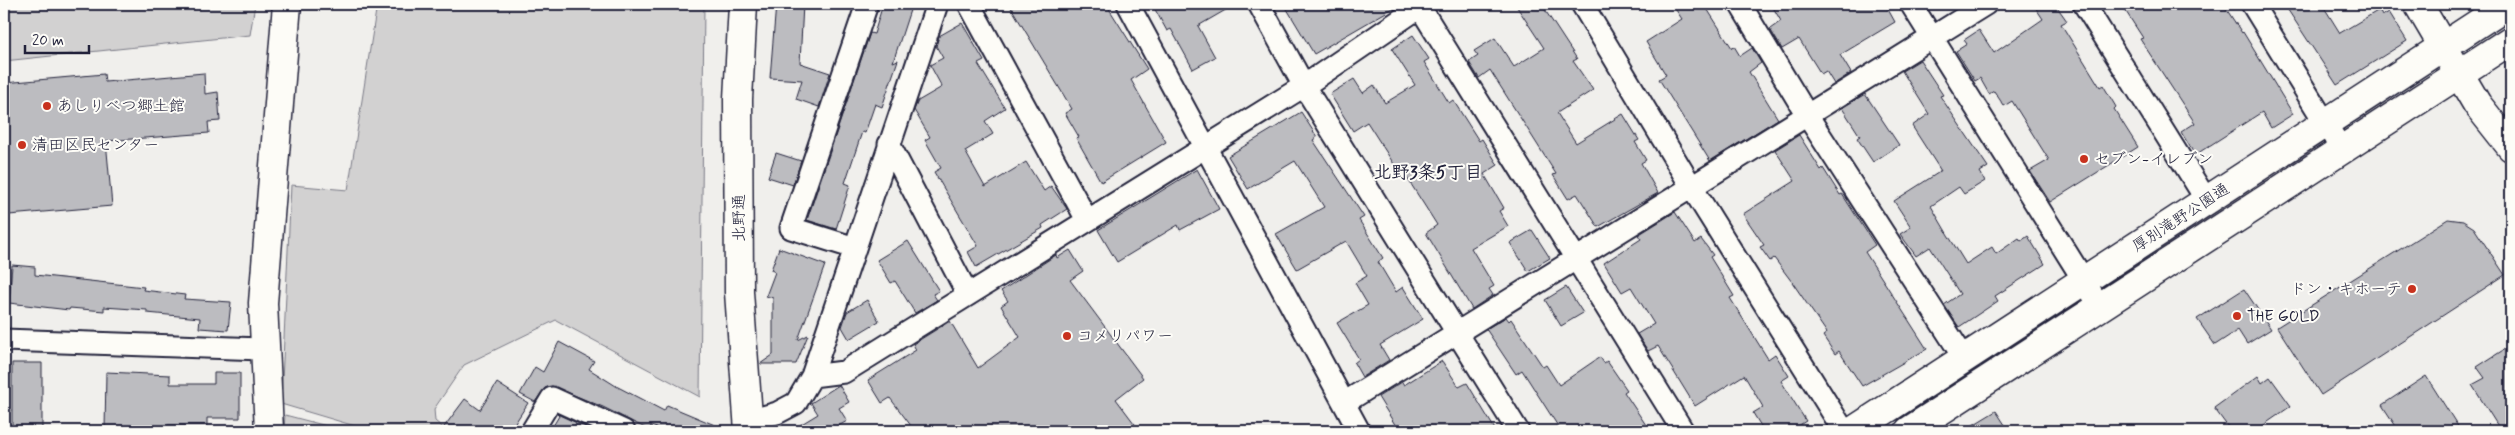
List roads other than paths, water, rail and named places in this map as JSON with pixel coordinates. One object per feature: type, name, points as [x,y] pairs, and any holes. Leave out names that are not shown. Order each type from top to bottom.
[{"type":"main road","points":[[269,431],[263,303],[286,4]]},
{"type":"main road","name":"北野通","points":[[743,4],[738,99],[739,292],[749,426]]},
{"type":"main road","points":[[2418,4],[2477,104],[2511,147]]},
{"type":"main road","name":"厚別滝野公園通","points":[[1853,431],[2508,4]]},
{"type":"main road","name":"厚別滝野公園通","points":[[1909,431],[2511,40]]},
{"type":"street","points":[[855,248],[791,228],[867,4]]},
{"type":"street","points":[[749,426],[796,403],[812,376],[937,4]]},
{"type":"street","points":[[969,4],[1087,220]]},
{"type":"street","points":[[1128,4],[1359,431]]},
{"type":"street","points":[[1259,4],[1304,86],[1518,431]]},
{"type":"street","points":[[1582,4],[1691,186],[1844,431]]},
{"type":"street","points":[[1740,4],[1807,115],[1964,358]]},
{"type":"street","points":[[1911,4],[2101,308]]},
{"type":"street","points":[[1344,403],[1986,4]]},
{"type":"street","points":[[2084,4],[2207,201]]},
{"type":"street","points":[[2252,4],[2342,150]]},
{"type":"street","points":[[812,376],[844,372],[1304,86],[1421,5],[1683,431]]},
{"type":"street","points":[[889,144],[968,295]]},
{"type":"street","points":[[4,340],[264,349]]},
{"type":"street","points":[[532,431],[552,398],[624,431]]},
{"type":"place","name":"あしりべつ郷土館","points":[[47,106]]},
{"type":"place","name":"清田区民センター","points":[[22,145]]},
{"type":"place","name":"セブン-イレブン","points":[[2084,159]]},
{"type":"place","name":"ドン・キホーテ","points":[[2412,289]]},
{"type":"place","name":"THE GOLD","points":[[2237,316]]},
{"type":"place","name":"コメリパワー","points":[[1067,336]]},
{"type":"district","name":"北野3条5丁目","points":[[1428,173]]}]
